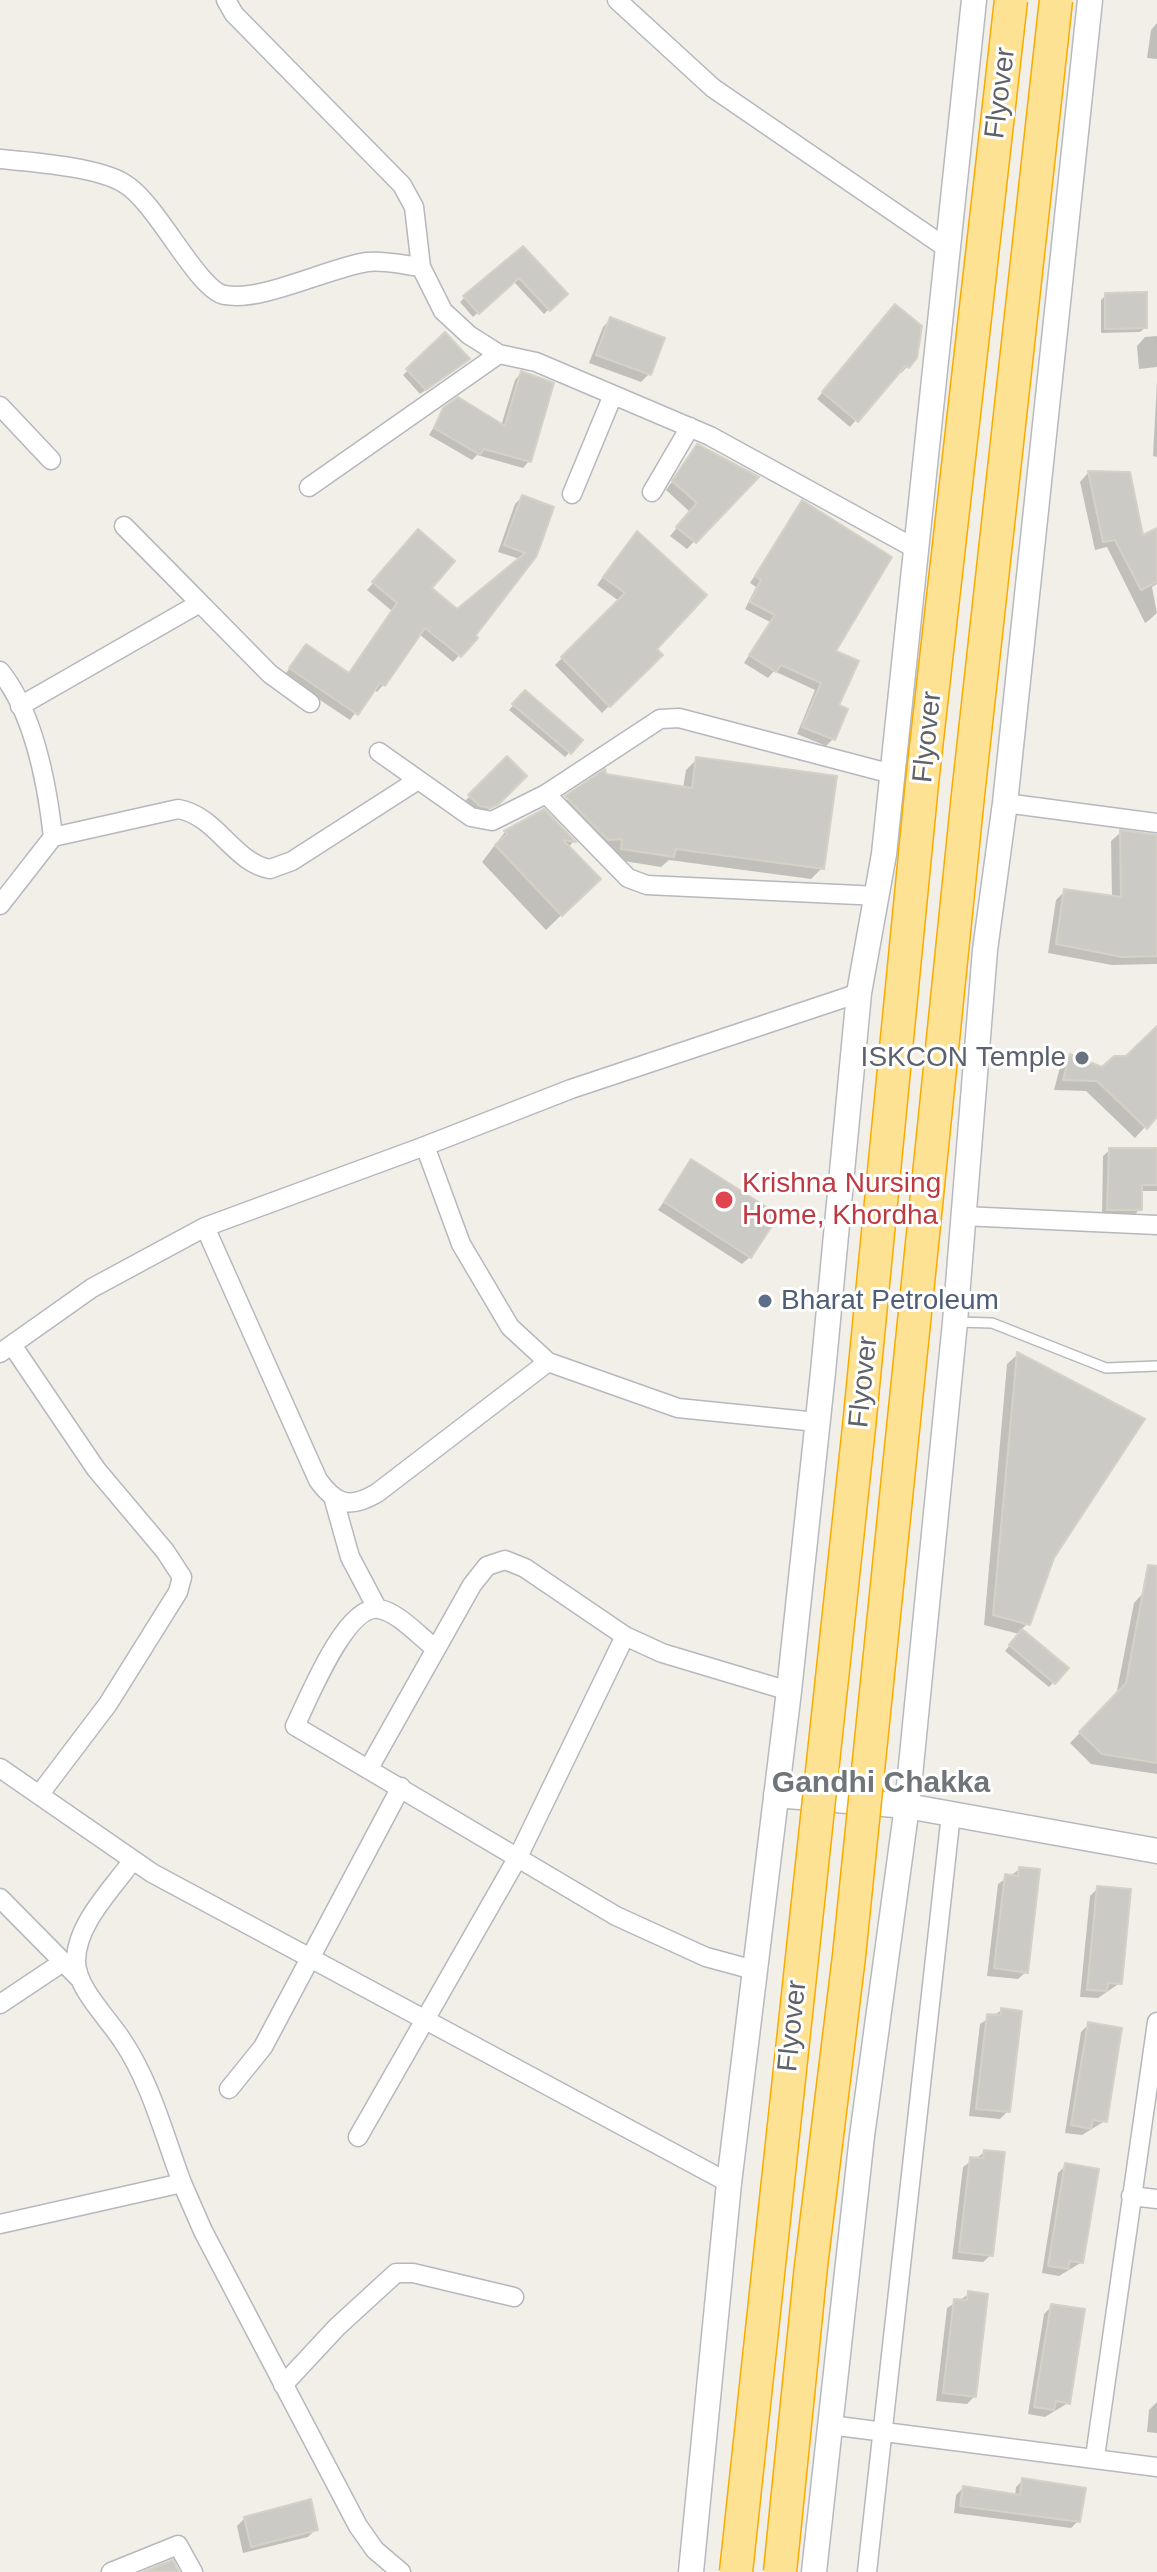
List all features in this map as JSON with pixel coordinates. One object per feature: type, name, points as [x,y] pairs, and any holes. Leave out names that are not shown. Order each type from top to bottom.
[{"type":"highway","name":"Flyover","points":[[736,2572],[858,1442],[924,768],[1011,0]]},
{"type":"highway","name":"Flyover","points":[[780,2572],[811,2266],[849,1956],[971,764],[1056,0]]},
{"type":"street","points":[[226,0],[234,14],[402,185],[414,207],[421,267],[443,311],[469,335],[499,354],[536,362],[690,427],[916,549]]},
{"type":"street","points":[[617,0],[713,88],[948,249]]},
{"type":"street","points":[[691,2572],[729,2183],[789,1691],[859,993],[879,896],[974,0]]},
{"type":"street","points":[[814,2572],[862,2136],[907,1806],[955,1322],[985,950],[1005,803],[1090,0]]},
{"type":"street","points":[[0,159],[56,164],[124,183],[155,212],[209,286],[223,295],[246,295],[369,261],[421,267]]},
{"type":"street","points":[[309,487],[499,354]]},
{"type":"street","points":[[572,494],[613,395]]},
{"type":"street","points":[[0,406],[51,460]]},
{"type":"street","points":[[652,492],[690,427]]},
{"type":"street","points":[[124,526],[270,674],[310,703]]},
{"type":"street","points":[[20,706],[200,603]]},
{"type":"street","points":[[0,671],[17,692],[47,782],[53,837]]},
{"type":"street","points":[[379,752],[471,817],[492,821],[546,794],[660,719],[679,718],[892,774]]},
{"type":"street","points":[[0,905],[53,837],[178,809],[193,811],[253,861],[270,869],[292,861],[418,780]]},
{"type":"street","points":[[546,794],[621,872],[647,885],[879,896]]},
{"type":"street","points":[[1005,803],[1157,823]]},
{"type":"street","points":[[39,1795],[108,1704],[178,1592],[182,1577],[165,1551],[96,1469],[6,1349],[92,1288],[205,1227],[571,1089],[859,993]]},
{"type":"street","points":[[425,1146],[461,1244],[510,1327],[548,1362],[678,1408],[817,1422]]},
{"type":"street","points":[[963,1216],[1157,1225]]},
{"type":"street","points":[[205,1227],[318,1480],[334,1500],[350,1557],[377,1608],[435,1648]]},
{"type":"street","points":[[334,1500],[351,1504],[377,1493],[548,1362]]},
{"type":"street","points":[[369,1768],[435,1648],[487,1566],[505,1560],[525,1568],[625,1636],[662,1653],[789,1691]]},
{"type":"street","points":[[377,1608],[362,1611],[347,1626],[295,1726],[665,1941],[706,1957],[754,1970]]},
{"type":"street","points":[[358,2137],[518,1857],[625,1636]]},
{"type":"street","points":[[0,1768],[133,1860],[425,2022],[729,2183]]},
{"type":"street","points":[[229,2089],[263,2047],[401,1787]]},
{"type":"street","points":[[776,1795],[907,1806],[1157,1851]]},
{"type":"street","points":[[867,2572],[951,1814]]},
{"type":"street","points":[[79,1978],[76,1962],[85,1927],[133,1860]]},
{"type":"street","points":[[0,1898],[79,1978],[124,2043],[144,2079],[182,2183],[283,2385],[358,2526],[375,2550],[401,2572]]},
{"type":"street","points":[[0,2004],[63,1962]]},
{"type":"street","points":[[1095,2457],[1157,2022]]},
{"type":"street","points":[[0,2224],[182,2183]]},
{"type":"street","points":[[1131,2196],[1157,2199]]},
{"type":"street","points":[[283,2385],[337,2327],[396,2273],[413,2273],[514,2297]]},
{"type":"street","points":[[830,2425],[1157,2467]]},
{"type":"street","points":[[111,2572],[178,2545],[193,2572]]},
{"type":"lane","points":[[955,1322],[992,1323],[1106,1368],[1157,1366]]},
{"type":"building","points":[[523,246],[568,294],[550,311],[519,278],[479,314],[463,296]]},
{"type":"building","points":[[1147,292],[1147,328],[1105,329],[1105,293]]},
{"type":"building","points":[[895,304],[922,326],[917,358],[909,368],[906,365],[858,422],[822,392]]},
{"type":"building","points":[[610,317],[665,338],[651,375],[596,355]]},
{"type":"building","points":[[445,332],[470,359],[426,390],[406,369]]},
{"type":"building","points":[[521,371],[554,383],[531,462],[484,449],[480,455],[434,428],[443,408],[458,397],[505,426]]},
{"type":"building","points":[[697,444],[759,477],[696,543],[676,527],[697,503],[672,481]]},
{"type":"building","points":[[1088,471],[1130,472],[1143,535],[1157,528],[1157,582],[1141,590],[1115,540],[1103,542]]},
{"type":"building","points":[[522,495],[554,507],[541,544],[536,557],[461,657],[425,628],[385,686],[380,683],[358,715],[289,668],[306,644],[349,673],[397,603],[372,582],[418,529],[455,561],[432,588],[457,609],[525,553],[504,545]]},
{"type":"building","points":[[802,500],[892,557],[836,651],[859,661],[839,705],[848,709],[835,740],[802,727],[821,683],[781,665],[776,672],[749,655],[775,615],[750,602],[761,580],[755,576]]},
{"type":"building","points":[[637,531],[707,595],[657,649],[663,655],[610,707],[561,657],[625,593],[603,577]]},
{"type":"building","points":[[525,690],[583,740],[571,754],[512,704]]},
{"type":"building","points":[[507,756],[527,776],[499,804],[490,808],[480,806],[468,795]]},
{"type":"building","points":[[696,757],[837,776],[824,869],[676,849],[674,857],[621,849],[622,839],[608,840],[565,796],[605,769],[606,774],[692,788]]},
{"type":"building","points":[[544,809],[576,842],[563,840],[601,879],[562,916],[495,845],[507,834],[504,831]]},
{"type":"building","points":[[1120,830],[1157,835],[1157,956],[1122,957],[1056,944],[1064,889],[1121,897]]},
{"type":"building","points":[[1157,1026],[1157,1117],[1147,1129],[1097,1081],[1063,1080],[1070,1054],[1102,1067],[1114,1056],[1126,1056]]},
{"type":"building","points":[[1109,1148],[1157,1148],[1157,1185],[1142,1185],[1142,1210],[1107,1210]]},
{"type":"building","points":[[691,1159],[779,1215],[751,1258],[664,1202]]},
{"type":"building","points":[[1017,1352],[1145,1419],[1054,1558],[1030,1625],[993,1615]]},
{"type":"building","points":[[1148,1565],[1157,1566],[1157,1763],[1102,1754],[1079,1732],[1126,1683]]},
{"type":"building","points":[[1022,1629],[1069,1668],[1055,1684],[1009,1645]]},
{"type":"building","points":[[1019,1867],[1040,1869],[1028,1973],[994,1968],[1005,1874],[1018,1876]]},
{"type":"building","points":[[1097,1886],[1131,1889],[1122,1984],[1108,1983],[1107,1991],[1087,1990]]},
{"type":"building","points":[[1001,2008],[1022,2011],[1010,2112],[976,2109],[987,2014],[1001,2015]]},
{"type":"building","points":[[1088,2022],[1122,2028],[1107,2122],[1093,2120],[1091,2129],[1071,2125]]},
{"type":"building","points":[[984,2150],[1005,2152],[993,2256],[959,2252],[970,2157],[983,2158]]},
{"type":"building","points":[[1065,2163],[1099,2169],[1083,2263],[1070,2261],[1068,2269],[1048,2266]]},
{"type":"building","points":[[968,2291],[988,2294],[976,2397],[943,2393],[954,2299],[967,2300]]},
{"type":"building","points":[[1051,2304],[1085,2309],[1070,2404],[1056,2401],[1054,2410],[1034,2407]]},
{"type":"building","points":[[1022,2478],[1086,2488],[1080,2522],[960,2506],[963,2486],[1020,2495]]},
{"type":"building","points":[[311,2499],[318,2530],[251,2547],[244,2517]]},
{"type":"building","points":[[173,2560],[179,2572],[143,2572]]},
{"type":"place","name":"ISKCON Temple","points":[[1082,1058]]},
{"type":"place","name":"Krishna Nursing Home, Khordha","points":[[724,1200]]},
{"type":"place","name":"Bharat Petroleum","points":[[765,1301]]},
{"type":"district","name":"Gandhi Chakka","points":[[881,1784]]}]
